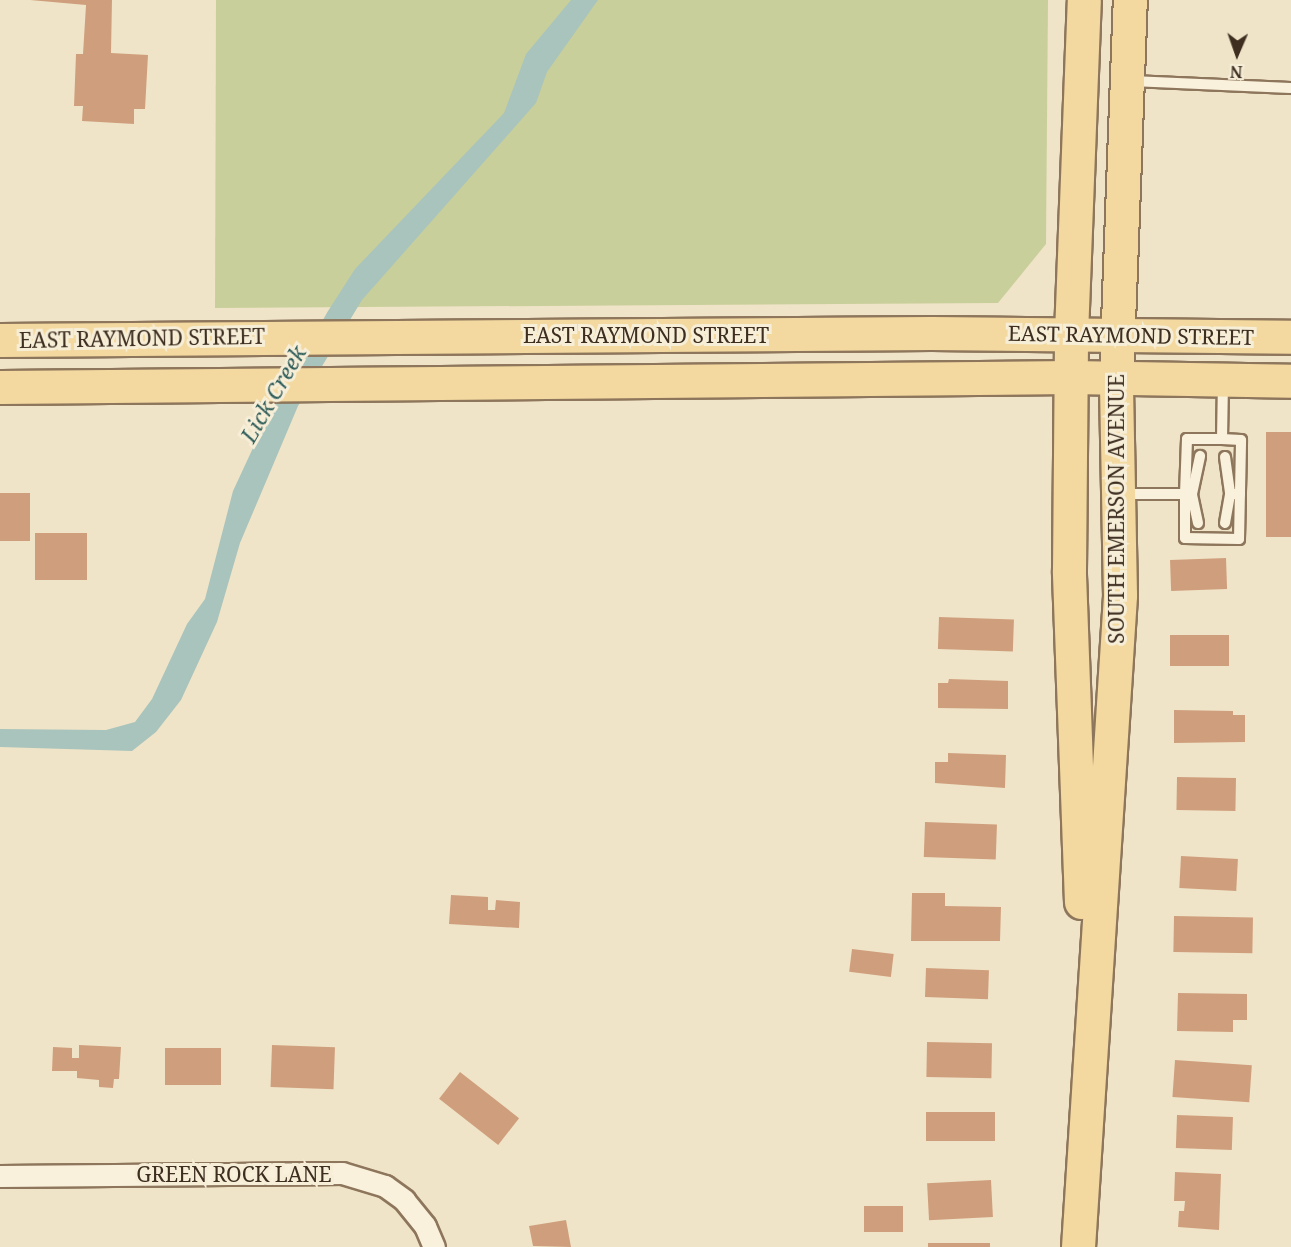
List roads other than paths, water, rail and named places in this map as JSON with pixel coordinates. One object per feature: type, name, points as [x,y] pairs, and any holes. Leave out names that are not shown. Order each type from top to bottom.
[{"type":"main road","name":"SOUTH EMERSON AVENUE","points":[[1084,0],[1071,334],[1069,570],[1087,1090]]},
{"type":"main road","name":"SOUTH EMERSON AVENUE","points":[[1078,1247],[1120,595],[1116,377],[1130,0]]},
{"type":"main road","name":"EAST RAYMOND STREET","points":[[0,340],[284,336],[1071,334],[1291,337]]},
{"type":"main road","name":"EAST RAYMOND STREET","points":[[0,387],[1071,377],[1291,381]]},
{"type":"street","name":"GREEN ROCK LANE","points":[[0,1176],[342,1173],[386,1186],[404,1200],[425,1226],[434,1247]]},
{"type":"lane","points":[[1127,81],[1291,88]]},
{"type":"lane","points":[[1222,439],[1223,379]]},
{"type":"lane","points":[[1225,457],[1235,494],[1239,539],[1185,538],[1189,494],[1187,439],[1241,440],[1235,494],[1225,523]]},
{"type":"lane","points":[[1198,523],[1189,494],[1200,456]]},
{"type":"lane","points":[[1189,494],[1199,479]]},
{"type":"lane","points":[[1224,480],[1235,494]]},
{"type":"lane","points":[[1118,494],[1189,494],[1199,504]]},
{"type":"lane","points":[[1224,505],[1235,494]]},
{"type":"water","name":"Lick Creek","points":[[571,0],[598,0],[547,72],[536,103],[362,300],[298,406],[240,543],[217,622],[181,700],[156,732],[132,751],[0,747],[0,729],[106,730],[135,722],[152,699],[187,624],[205,599],[233,491],[267,418],[328,311],[355,269],[504,113],[526,54]]}]
